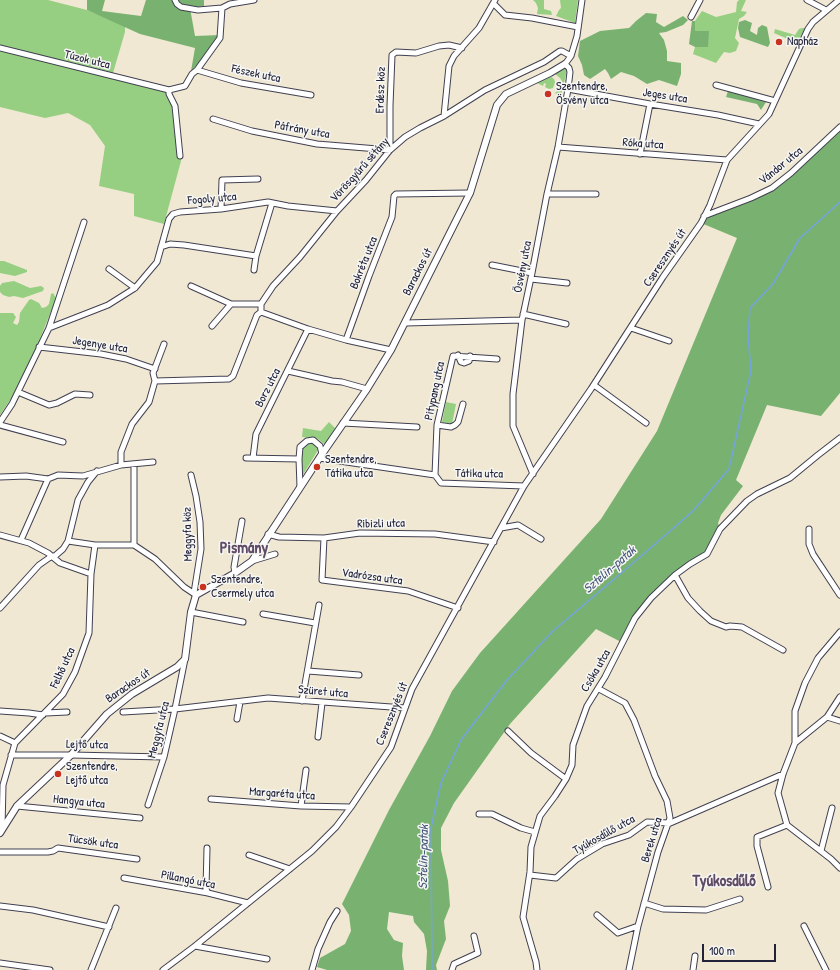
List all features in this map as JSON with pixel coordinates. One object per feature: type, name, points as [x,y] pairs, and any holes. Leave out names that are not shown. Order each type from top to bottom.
[{"type":"street","points":[[176,2],[181,7],[198,10],[222,8],[230,4],[254,0]]},
{"type":"street","name":"Barackos út","points":[[252,561],[268,534],[367,389],[391,350],[470,193],[494,112],[500,100],[514,90],[550,73],[565,64],[571,56],[577,36],[582,0]]},
{"type":"street","points":[[691,18],[700,0]]},
{"type":"street","points":[[807,0],[826,10]]},
{"type":"street","name":"Cseresznyés út","points":[[163,970],[290,869],[336,827],[351,807],[391,748],[412,689],[524,486],[594,385],[704,216],[710,205],[727,160],[769,114],[803,38],[813,22],[839,0]]},
{"type":"street","points":[[444,116],[449,66],[454,56],[479,28],[495,2],[505,15],[532,18],[578,27]]},
{"type":"street","points":[[180,156],[176,106],[169,94],[169,90],[185,86],[192,74],[197,70],[220,38],[222,8]]},
{"type":"street","name":"Erdész köz","points":[[390,150],[392,55],[396,52],[416,53],[439,46],[462,48]]},
{"type":"street","name":"Túzok utca","points":[[0,48],[169,90]]},
{"type":"street","name":"Vörösgyűrű sétány","points":[[261,304],[273,286],[300,257],[337,211],[366,180],[390,150],[410,134],[444,116],[485,90],[544,62],[560,51],[571,56]]},
{"type":"street","name":"Ösvény utca","points":[[533,474],[513,426],[513,394],[523,314],[547,194],[558,148],[568,89],[570,72],[569,68],[565,64]]},
{"type":"street","name":"Fészek utca","points":[[197,70],[241,83],[311,95]]},
{"type":"street","points":[[716,85],[776,101]]},
{"type":"street","name":"Jeges utca","points":[[568,89],[650,104],[718,114],[759,124]]},
{"type":"street","points":[[640,154],[650,104]]},
{"type":"street","name":"Páfrány utca","points":[[213,119],[252,131],[317,144],[390,150]]},
{"type":"street","name":"Vándor utca","points":[[704,216],[756,196],[772,188],[791,173],[840,127]]},
{"type":"street","name":"Róka utca","points":[[558,148],[727,160]]},
{"type":"street","points":[[221,209],[222,180],[258,179]]},
{"type":"street","name":"Bokréta utca","points":[[346,340],[369,276],[391,222],[394,196],[396,194],[470,193]]},
{"type":"street","points":[[547,194],[596,194]]},
{"type":"street","points":[[254,270],[256,256],[272,203]]},
{"type":"street","name":"Fogoly utca","points":[[48,328],[108,305],[135,288],[157,262],[169,219],[173,214],[180,212],[272,203],[337,211]]},
{"type":"street","points":[[63,442],[0,423],[12,404],[48,328],[84,222]]},
{"type":"street","points":[[161,247],[170,244],[184,245],[256,256]]},
{"type":"street","points":[[492,265],[532,273]]},
{"type":"street","points":[[109,269],[135,288]]},
{"type":"street","points":[[531,279],[567,283]]},
{"type":"street","points":[[155,381],[229,379],[233,376],[257,315],[261,312],[261,304],[231,304],[191,286]]},
{"type":"street","points":[[212,326],[231,304]]},
{"type":"street","points":[[261,312],[308,329],[346,340],[391,350]]},
{"type":"street","points":[[523,314],[566,324]]},
{"type":"street","points":[[405,323],[522,320]]},
{"type":"street","points":[[631,328],[669,341]]},
{"type":"street","name":"Borz utca","points":[[253,458],[256,434],[308,329]]},
{"type":"street","points":[[121,465],[121,452],[125,440],[136,418],[150,402],[155,381],[154,373],[164,344]]},
{"type":"street","name":"Jegenye utca","points":[[39,347],[101,354],[126,359],[155,369]]},
{"type":"street","name":"Pitypang utca","points":[[435,475],[437,425],[452,357],[454,355],[458,355],[497,359]]},
{"type":"street","points":[[288,371],[342,382],[367,389]]},
{"type":"street","points":[[594,385],[646,423]]},
{"type":"street","points":[[18,392],[49,405],[57,403],[75,394],[90,395]]},
{"type":"street","points":[[437,425],[452,427],[455,425],[458,422],[463,404]]},
{"type":"street","points":[[343,423],[417,427]]},
{"type":"street","name":"Csóka utca","points":[[537,970],[523,917],[530,875],[531,847],[535,832],[540,816],[566,779],[572,765],[573,745],[587,706],[599,689],[635,618],[651,598],[675,575],[706,554],[720,529],[747,501],[757,494],[790,478],[818,454],[840,438]]},
{"type":"street","points":[[300,487],[298,459],[300,447],[304,442],[313,440],[320,446],[320,456]]},
{"type":"street","name":"Tátika utca","points":[[320,456],[435,475],[441,483],[524,486]]},
{"type":"street","points":[[246,458],[298,459]]},
{"type":"street","points":[[0,477],[26,476],[48,479],[58,475],[83,476],[121,465],[153,462]]},
{"type":"street","points":[[134,464],[134,545]]},
{"type":"street","points":[[0,608],[39,565],[63,549],[68,540],[78,500],[97,471]]},
{"type":"street","name":"Meggyfa köz","points":[[191,475],[200,522],[200,549],[195,594]]},
{"type":"street","points":[[21,540],[48,479]]},
{"type":"street","points":[[235,573],[234,567],[242,521]]},
{"type":"street","points":[[502,528],[518,525],[541,539]]},
{"type":"street","points":[[809,529],[809,544],[813,554],[840,595]]},
{"type":"street","name":"Ribizli utca","points":[[268,534],[279,537],[324,538],[354,534],[435,534],[494,542]]},
{"type":"street","points":[[0,535],[21,540],[48,553],[60,563],[91,574]]},
{"type":"street","name":"Vadrózsa utca","points":[[324,538],[322,580],[408,591],[458,608]]},
{"type":"street","points":[[68,540],[95,545],[134,545],[155,559],[184,587],[195,594],[191,612],[185,659]]},
{"type":"street","name":"Felhő utca","points":[[1,831],[1,784],[15,743],[63,694],[70,684],[89,633],[91,574],[95,545]]},
{"type":"street","name":"Barackos út","points":[[195,594],[235,573],[252,561],[275,554]]},
{"type":"street","points":[[675,575],[688,598],[711,621],[726,627],[742,627],[783,650]]},
{"type":"street","points":[[302,701],[319,605]]},
{"type":"street","points":[[191,612],[242,622]]},
{"type":"street","points":[[263,614],[315,623]]},
{"type":"street","points":[[840,632],[818,658],[805,683],[796,711],[795,743],[783,774],[778,793],[787,825],[821,851],[840,868]]},
{"type":"street","name":"Barackos út","points":[[1,831],[17,806],[71,755],[107,714],[132,694],[177,667],[185,659]]},
{"type":"street","name":"Meggyfa utca","points":[[148,805],[164,757],[185,659]]},
{"type":"street","points":[[308,671],[360,675]]},
{"type":"street","name":"Berek utca","points":[[599,689],[625,703],[634,720],[655,776],[667,801],[670,818],[658,852],[644,903],[629,970]]},
{"type":"street","points":[[795,743],[827,717],[840,697]]},
{"type":"street","name":"Szüret utca","points":[[122,712],[175,709],[268,698],[404,708]]},
{"type":"street","points":[[237,719],[240,702]]},
{"type":"street","points":[[318,737],[322,703]]},
{"type":"street","points":[[0,711],[44,714],[67,712]]},
{"type":"street","points":[[827,717],[840,720]]},
{"type":"street","points":[[508,731],[531,753],[566,779]]},
{"type":"street","points":[[0,736],[15,743]]},
{"type":"street","name":"Lejtő utca","points":[[11,755],[164,757]]},
{"type":"street","points":[[301,806],[306,770]]},
{"type":"street","name":"Tyúkosdűlő utca","points":[[530,875],[556,878],[577,859],[602,844],[629,835],[647,822],[669,823],[783,774]]},
{"type":"street","name":"Margaréta utca","points":[[211,799],[301,806],[351,807]]},
{"type":"street","name":"Hangya utca","points":[[17,806],[140,818]]},
{"type":"street","points":[[821,851],[832,808]]},
{"type":"street","points":[[479,814],[492,814],[521,828],[535,832]]},
{"type":"street","points":[[768,887],[757,846],[757,837],[787,825]]},
{"type":"street","name":"Tücsök utca","points":[[0,852],[48,852],[58,848],[137,859]]},
{"type":"street","points":[[207,848],[206,889],[208,893]]},
{"type":"street","points":[[249,855],[290,869]]},
{"type":"street","name":"Pillangó utca","points":[[124,878],[208,893],[248,903]]},
{"type":"street","points":[[644,903],[663,909],[706,910],[740,899]]},
{"type":"street","points":[[0,906],[33,910],[109,927]]},
{"type":"street","points":[[91,970],[116,908]]},
{"type":"street","points":[[312,970],[318,949],[330,922],[337,911]]},
{"type":"street","points":[[597,915],[618,933],[638,926]]},
{"type":"street","points":[[804,926],[826,970]]},
{"type":"street","points":[[452,970],[454,964],[478,953],[474,936]]},
{"type":"street","points":[[195,946],[267,959]]},
{"type":"street","points":[[693,970],[695,956]]},
{"type":"street","points":[[0,963],[50,970]]},
{"type":"green space","points":[[0,0],[48,0],[87,10],[125,26],[125,32],[113,73],[170,87],[175,106],[181,161],[164,224],[134,216],[134,194],[99,186],[105,146],[90,125],[68,113],[45,118],[0,107]]},
{"type":"green space","points":[[87,0],[105,0],[102,11],[141,16],[146,0],[204,0],[204,6],[190,8],[195,36],[220,35],[222,38],[191,71],[195,48],[140,34],[87,10]]},
{"type":"green space","points":[[533,0],[544,0],[544,9],[551,11],[552,15],[537,14],[538,8]]},
{"type":"green space","points":[[560,0],[578,0],[575,23],[556,16],[561,8]]},
{"type":"green space","points":[[739,0],[746,0],[741,11],[747,12],[739,19],[735,38],[739,43],[736,51],[730,53],[724,52],[716,63],[693,54],[695,47],[707,47],[695,31],[695,21],[702,11],[716,17],[736,12],[737,2]]},
{"type":"green space","points":[[646,13],[657,14],[656,22],[664,27],[683,16],[688,20],[683,25],[666,32],[659,33],[664,40],[667,51],[667,61],[681,63],[681,74],[677,86],[659,80],[647,84],[634,76],[621,72],[611,79],[605,69],[590,79],[584,75],[578,56],[580,41],[600,31],[629,28]]},
{"type":"green space","points":[[745,20],[752,23],[750,31],[757,35],[758,28],[762,25],[767,27],[770,43],[768,47],[740,37],[738,28],[739,22]]},
{"type":"green space","points":[[692,21],[695,21],[695,31],[709,31],[708,47],[695,47],[689,44]]},
{"type":"green space","points":[[805,28],[795,46],[790,40],[774,33],[775,29],[795,35],[799,29]]},
{"type":"green space","points":[[564,67],[567,70],[561,96],[555,93],[560,89],[562,81],[555,74]]},
{"type":"green space","points":[[550,76],[555,82],[553,88],[549,89],[545,87],[546,84],[544,83],[543,86],[535,82]]},
{"type":"green space","points":[[728,91],[766,102],[761,110],[757,104],[726,97]]},
{"type":"green space","points":[[840,127],[840,393],[821,416],[767,405],[736,480],[743,486],[721,515],[718,523],[720,529],[710,548],[675,575],[635,618],[623,643],[596,629],[510,724],[454,803],[441,828],[441,850],[448,881],[450,906],[444,921],[446,939],[436,965],[437,970],[426,970],[427,951],[424,934],[414,922],[413,916],[389,912],[387,929],[394,940],[403,943],[402,956],[404,970],[327,970],[317,967],[320,958],[345,944],[351,931],[349,915],[342,904],[389,810],[430,736],[452,691],[480,653],[601,519],[657,431],[737,238],[701,223],[704,216],[772,188]]},
{"type":"green space","points":[[0,261],[4,261],[27,270],[27,272],[15,276],[0,273]]},
{"type":"green space","points":[[14,281],[30,288],[41,286],[44,288],[43,291],[23,298],[14,296],[9,297],[0,292],[0,286],[2,283]]},
{"type":"green space","points":[[53,293],[56,298],[35,351],[16,391],[0,415],[0,313],[13,313],[16,317],[13,323],[17,325],[19,322],[20,313],[29,300],[31,299],[39,303],[42,308],[46,307],[49,304],[51,294]]},
{"type":"green space","points":[[446,402],[456,404],[452,424],[442,422]]},
{"type":"green space","points":[[329,422],[336,429],[325,445],[318,439],[302,437],[303,428],[321,431]]},
{"type":"green space","points":[[309,442],[314,443],[318,450],[301,478],[302,447]]},
{"type":"waterway","name":"Sztelin-patak","points":[[432,970],[431,828],[441,783],[461,740],[507,680],[553,631],[693,511],[729,469],[751,371],[748,336],[750,308],[773,284],[800,238],[840,202]]},
{"type":"place","name":"Napház","points":[[779,42]]},
{"type":"place","name":"Szentendre, Ösvény utca","points":[[548,94]]},
{"type":"place","name":"Szentendre, Tátika utca","points":[[317,467]]},
{"type":"place","name":"Szentendre, Csermely utca","points":[[203,587]]},
{"type":"place","name":"Szentendre, Lejtő utca","points":[[58,774]]},
{"type":"district","name":"Pismány","points":[[244,549]]},
{"type":"district","name":"Tyúkosdűlő","points":[[724,882]]}]
